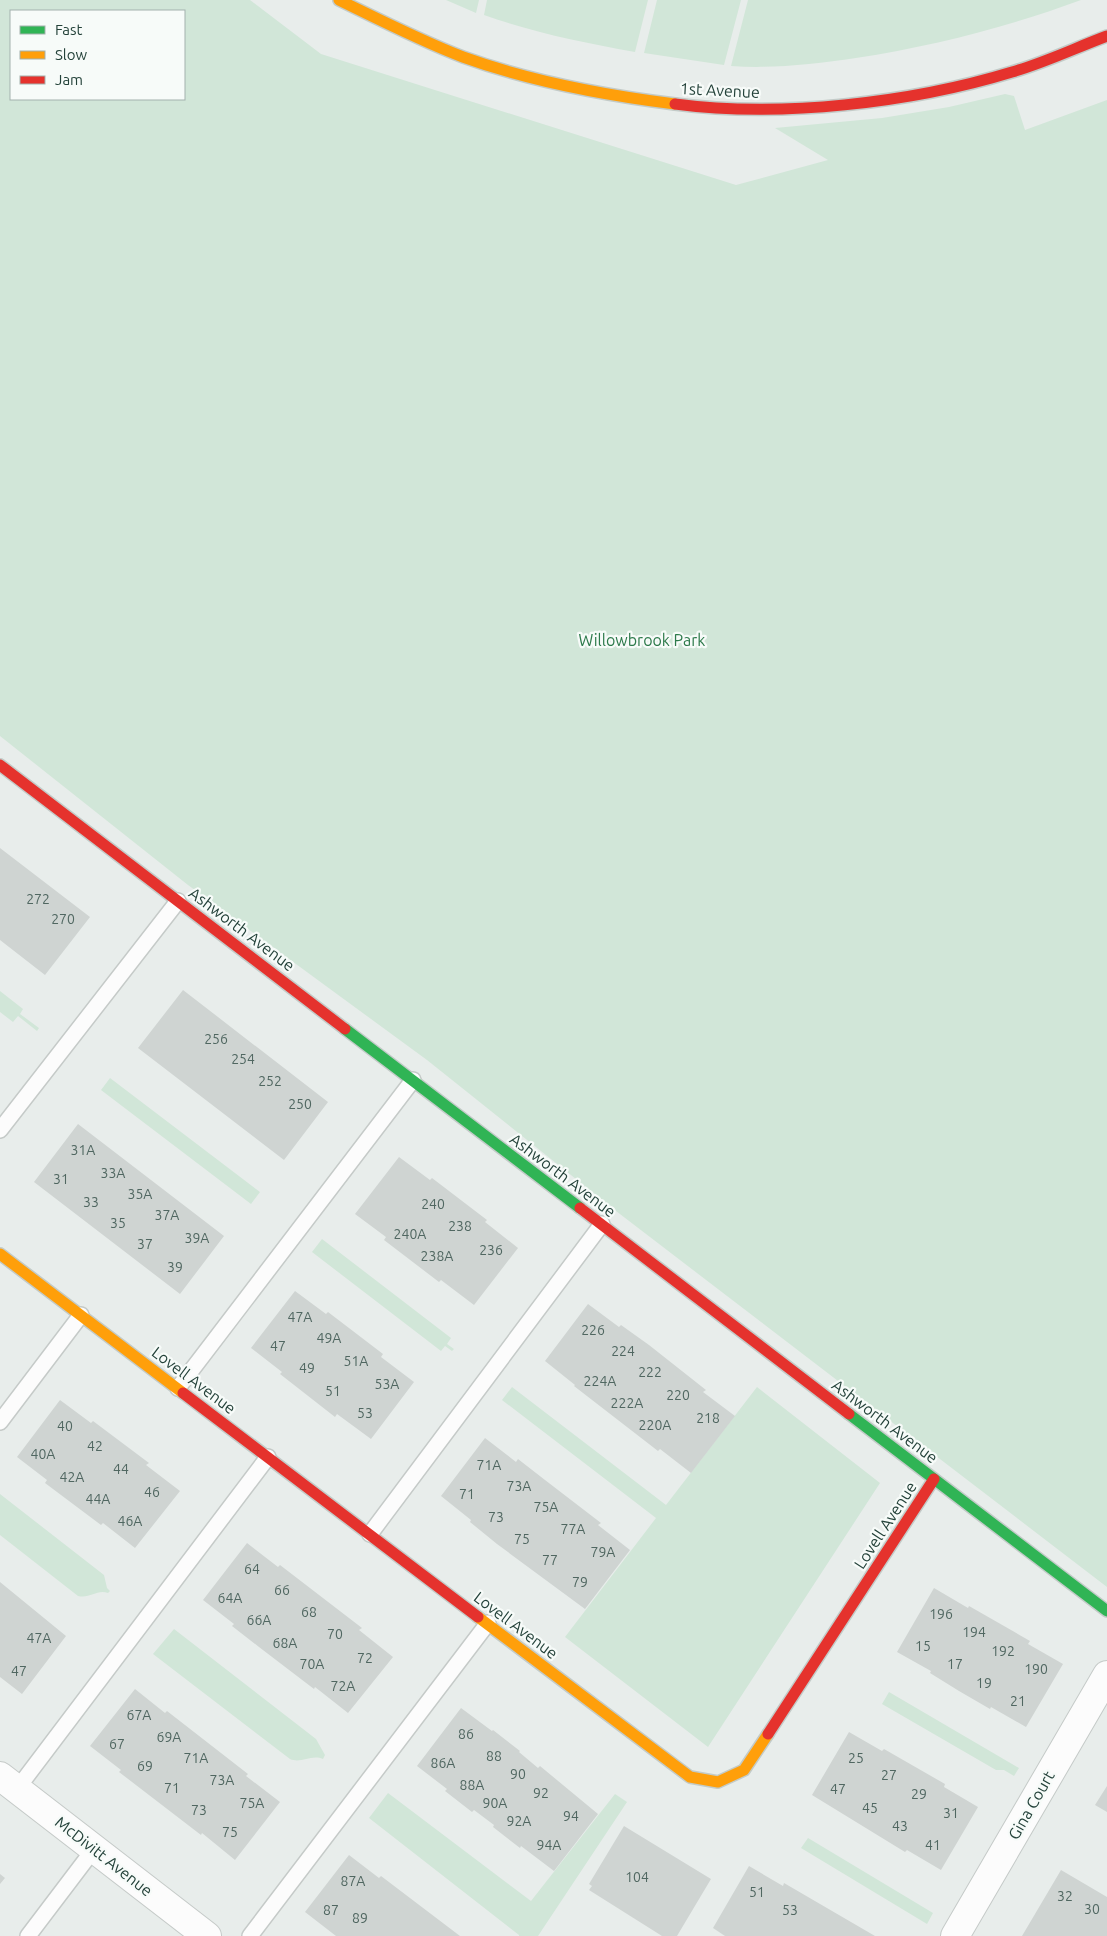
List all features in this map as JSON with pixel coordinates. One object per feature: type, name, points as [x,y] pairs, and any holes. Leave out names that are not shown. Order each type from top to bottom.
[{"type":"street","name":"1st Avenue","points":[[339,0],[403,32],[491,66],[563,87],[634,101],[719,109],[808,108],[886,101],[963,86],[1012,72],[1107,36]]},
{"type":"street","name":"Ashworth Avenue","points":[[0,764],[1107,1611]]},
{"type":"street","name":"Lovell Avenue","points":[[0,1254],[690,1777],[718,1782],[744,1770],[934,1479]]},
{"type":"street","name":"Gina Court","points":[[955,1936],[1107,1675]]},
{"type":"street","name":"McDivitt Avenue","points":[[8,1783],[207,1936]]},
{"type":"lane","points":[[0,1130],[178,901]]},
{"type":"lane","points":[[178,1388],[413,1080]]},
{"type":"lane","points":[[370,1534],[602,1224]]},
{"type":"lane","points":[[0,1422],[81,1315]]},
{"type":"lane","points":[[8,1783],[268,1457]]},
{"type":"lane","points":[[250,1936],[488,1623]]},
{"type":"lane","points":[[28,1936],[94,1849]]},
{"type":"green space","name":"Willowbrook Park","points":[[0,0],[250,0],[321,54],[736,185],[828,160],[775,128],[882,118],[949,107],[1005,94],[1014,96],[1025,130],[1107,100],[1107,1587],[616,1211],[427,1060],[188,885],[0,736]]},
{"type":"green space","points":[[446,0],[479,0],[476,13]]},
{"type":"green space","points":[[487,0],[648,0],[635,52],[558,36],[484,15]]},
{"type":"green space","points":[[657,0],[741,0],[724,65],[644,53]]},
{"type":"green space","points":[[748,0],[1081,0],[998,27],[885,53],[794,65],[731,66]]},
{"type":"green space","points":[[0,991],[23,1009],[20,1014],[39,1028],[37,1031],[18,1016],[13,1022],[0,1012]]},
{"type":"green space","points":[[110,1078],[260,1192],[251,1204],[101,1090]]},
{"type":"green space","points":[[322,1239],[451,1338],[447,1344],[454,1349],[452,1351],[445,1346],[441,1351],[312,1252]]},
{"type":"green space","points":[[512,1387],[666,1505],[757,1387],[880,1483],[708,1747],[565,1637],[656,1518],[502,1400]]},
{"type":"green space","points":[[0,1494],[104,1575],[107,1588],[110,1591],[108,1593],[100,1592],[82,1597],[78,1596],[0,1535]]},
{"type":"green space","points":[[174,1629],[316,1739],[325,1755],[323,1759],[290,1759],[153,1654]]},
{"type":"green space","points":[[889,1692],[1019,1768],[1014,1776],[1004,1770],[996,1770],[882,1704]]},
{"type":"green space","points":[[388,1793],[531,1901],[615,1794],[627,1802],[538,1936],[519,1936],[369,1818]]},
{"type":"green space","points":[[808,1838],[933,1913],[927,1924],[801,1848]]},
{"type":"building","points":[[0,848],[90,917],[45,975],[0,940]]},
{"type":"building","points":[[183,990],[328,1102],[284,1160],[138,1048]]},
{"type":"building","points":[[78,1124],[224,1236],[180,1294],[34,1182]]},
{"type":"building","points":[[399,1157],[430,1180],[432,1178],[487,1220],[485,1222],[518,1248],[474,1305],[441,1280],[439,1282],[384,1240],[386,1237],[355,1214]]},
{"type":"building","points":[[295,1291],[326,1314],[328,1312],[383,1354],[381,1357],[414,1382],[371,1439],[337,1414],[335,1417],[280,1374],[282,1372],[251,1348]]},
{"type":"building","points":[[588,1304],[619,1327],[621,1325],[649,1345],[706,1390],[703,1392],[735,1416],[691,1473],[660,1449],[658,1451],[545,1361]]},
{"type":"building","points":[[60,1400],[91,1423],[93,1421],[149,1463],[146,1465],[180,1491],[135,1548],[103,1523],[101,1525],[45,1483],[47,1480],[17,1457]]},
{"type":"building","points":[[485,1438],[516,1462],[518,1459],[601,1523],[598,1525],[630,1550],[585,1609],[497,1544],[441,1496]]},
{"type":"building","points":[[247,1543],[278,1567],[280,1565],[362,1628],[359,1630],[393,1657],[348,1713],[232,1626],[234,1624],[203,1600]]},
{"type":"building","points":[[0,1582],[66,1636],[22,1694],[0,1677]]},
{"type":"building","points":[[934,1588],[1030,1641],[1028,1644],[1063,1664],[1026,1727],[959,1691],[930,1673],[931,1671],[897,1652]]},
{"type":"building","points":[[135,1689],[165,1713],[167,1711],[248,1774],[246,1776],[280,1802],[235,1860],[202,1833],[201,1835],[119,1772],[121,1770],[90,1746]]},
{"type":"building","points":[[461,1708],[520,1751],[538,1768],[540,1766],[598,1814],[554,1871],[521,1846],[520,1848],[474,1810],[472,1812],[445,1791],[447,1789],[417,1766]]},
{"type":"building","points":[[849,1732],[882,1751],[884,1749],[945,1784],[944,1787],[978,1807],[941,1870],[907,1850],[905,1852],[812,1795]]},
{"type":"building","points":[[1107,1786],[1107,1812],[1095,1805]]},
{"type":"building","points":[[624,1826],[711,1879],[677,1936],[662,1936],[589,1890],[592,1886],[589,1884]]},
{"type":"building","points":[[349,1855],[379,1878],[381,1876],[460,1936],[336,1936],[305,1912]]},
{"type":"building","points":[[749,1866],[783,1886],[784,1883],[875,1936],[725,1936],[713,1928]]},
{"type":"building","points":[[1061,1870],[1107,1897],[1107,1936],[1022,1936]]},
{"type":"building","points":[[0,1874],[5,1878],[0,1884]]},
{"type":"traffic: fast","points":[[345,1029],[580,1208]]},
{"type":"traffic: fast","points":[[849,1414],[1107,1611]]},
{"type":"traffic: slow","points":[[339,0],[432,44],[489,66],[568,86],[675,104]]},
{"type":"traffic: slow","points":[[0,1254],[183,1393]]},
{"type":"traffic: slow","points":[[478,1617],[690,1777],[718,1782],[744,1770],[768,1734]]},
{"type":"traffic: jam","points":[[675,104],[715,108],[801,108],[845,105],[888,99],[973,83],[1012,72],[1048,60],[1107,36]]},
{"type":"traffic: jam","points":[[0,765],[345,1029]]},
{"type":"traffic: jam","points":[[580,1208],[849,1414]]},
{"type":"traffic: jam","points":[[183,1393],[478,1617]]},
{"type":"traffic: jam","points":[[768,1734],[934,1479]]}]
